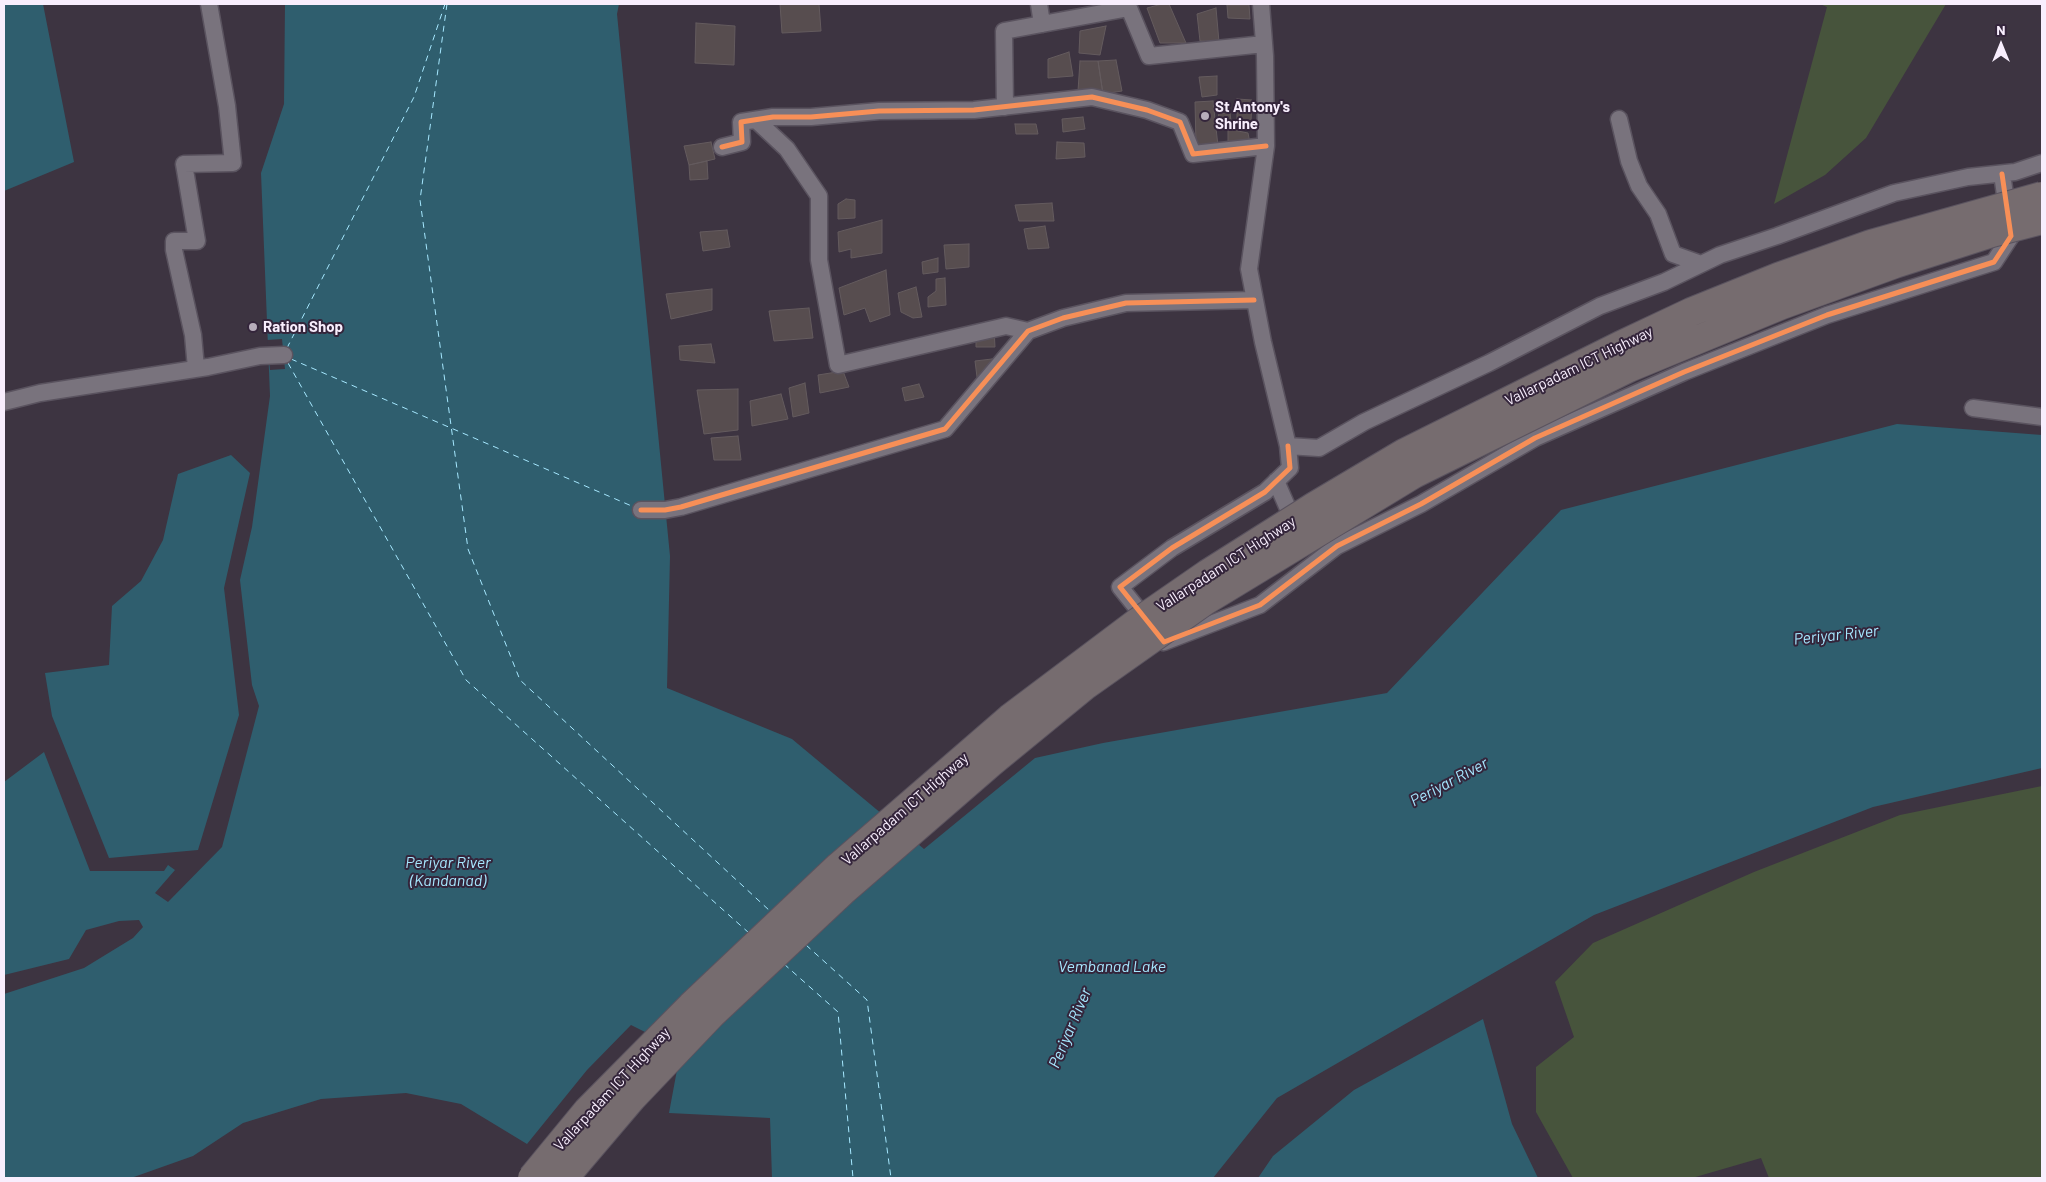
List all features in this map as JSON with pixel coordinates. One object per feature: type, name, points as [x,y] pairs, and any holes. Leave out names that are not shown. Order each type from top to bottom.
[{"type":"highway","name":"Vallarpadam ICT Highway","points":[[532,1178],[588,1110],[691,1006],[838,866],[1010,718],[1131,627],[1208,574],[1313,507],[1404,454],[1612,349],[1691,312],[1871,244],[2042,196]]},
{"type":"highway","name":"Vallarpadam ICT Highway","points":[[564,1178],[632,1098],[712,1014],[842,892],[992,762],[1079,691],[1205,601],[1414,474],[1628,368],[1782,305],[1895,264],[1992,233],[2042,220]]},
{"type":"street","points":[[196,368],[193,335],[174,250],[174,241],[197,240],[184,164],[233,163],[227,106],[209,4]]},
{"type":"street","points":[[1039,4],[1042,24]]},
{"type":"street","points":[[1260,4],[1264,44],[1266,146],[1249,269],[1273,389],[1288,446],[1290,468],[1265,492],[1172,548],[1120,587],[1164,642],[1260,605],[1337,546],[1421,504],[1535,438],[1666,380],[1827,316],[1994,262],[2011,236],[2002,174]]},
{"type":"street","points":[[1005,106],[1004,31],[1129,8],[1149,56],[1264,44]]},
{"type":"street","points":[[722,147],[742,142],[741,122],[773,117],[811,117],[879,111],[974,110],[1092,97],[1147,110],[1180,122],[1193,154],[1266,146]]},
{"type":"street","points":[[756,120],[787,149],[818,196],[818,260],[838,365],[1006,326],[1028,331]]},
{"type":"street","points":[[1619,120],[1629,161],[1640,186],[1658,214],[1673,254],[1701,264]]},
{"type":"street","points":[[1288,446],[1319,448],[1364,422],[1489,363],[1600,306],[1664,282],[1720,255],[1894,193],[1968,177],[2015,172],[2042,163]]},
{"type":"street","points":[[641,510],[681,507],[945,430],[1028,331],[1064,318],[1126,303],[1254,300]]},
{"type":"street","points":[[4,402],[40,393],[260,356],[284,355]]},
{"type":"street","points":[[1973,408],[2042,417]]},
{"type":"street","points":[[1276,481],[1312,565]]},
{"type":"green space","points":[[1820,4],[1946,4],[1866,138],[1825,175],[1774,204],[1827,7]]},
{"type":"green space","points":[[2042,786],[2042,1178],[1769,1178],[1761,1158],[1692,1178],[1573,1178],[1536,1112],[1536,1067],[1574,1037],[1555,982],[1593,943],[1754,872],[1900,815]]},
{"type":"water","points":[[4,4],[43,4],[74,162],[4,191]]},
{"type":"water","points":[[285,4],[619,4],[617,14],[670,556],[667,688],[792,739],[924,849],[1035,758],[1103,743],[1387,693],[1561,510],[1897,424],[2042,435],[2042,768],[1873,807],[1594,915],[1277,1098],[1213,1178],[772,1178],[770,1118],[669,1113],[679,1059],[653,1036],[631,1025],[587,1070],[527,1144],[461,1104],[406,1093],[321,1099],[243,1123],[193,1156],[131,1178],[4,1178],[4,994],[84,968],[133,938],[143,927],[139,920],[119,921],[86,930],[69,959],[4,975],[4,782],[44,752],[90,871],[164,871],[168,865],[175,870],[155,893],[168,902],[222,847],[259,706],[252,685],[240,580],[252,527],[270,396],[261,173],[284,104]]},
{"type":"water","points":[[231,455],[250,473],[224,588],[239,715],[198,850],[109,858],[52,716],[45,673],[109,665],[112,606],[141,581],[163,540],[178,474]]},
{"type":"water","points":[[1483,1019],[1512,1124],[1538,1178],[1258,1178],[1273,1156],[1354,1090]]},
{"type":"pier","points":[[282,339],[285,369],[270,370],[267,340]]},
{"type":"building","points":[[780,4],[819,4],[821,31],[782,33]]},
{"type":"building","points":[[1169,4],[1186,43],[1160,43],[1147,8]]},
{"type":"building","points":[[1227,5],[1249,5],[1250,19],[1228,18]]},
{"type":"building","points":[[1216,8],[1219,42],[1200,41],[1197,14]]},
{"type":"building","points":[[696,23],[735,26],[734,65],[695,63]]},
{"type":"building","points":[[1106,26],[1100,55],[1079,53],[1080,31]]},
{"type":"building","points":[[1069,52],[1073,76],[1048,78],[1048,59]]},
{"type":"building","points":[[1116,60],[1122,91],[1103,94],[1098,61]]},
{"type":"building","points":[[1080,61],[1098,61],[1103,94],[1078,91]]},
{"type":"building","points":[[1217,76],[1217,95],[1202,97],[1199,77]]},
{"type":"building","points":[[1237,99],[1252,100],[1251,121],[1237,119]]},
{"type":"building","name":"St Antony's Shrine","points":[[1213,101],[1218,146],[1196,144],[1195,102]]},
{"type":"building","points":[[1219,113],[1230,113],[1232,129],[1216,129]]},
{"type":"building","points":[[1083,117],[1085,129],[1063,132],[1062,119]]},
{"type":"building","points":[[1015,124],[1036,124],[1038,134],[1016,134]]},
{"type":"building","points":[[1228,129],[1248,133],[1250,143],[1228,143]]},
{"type":"building","points":[[711,142],[715,159],[689,165],[684,146]]},
{"type":"building","points":[[1057,142],[1084,143],[1085,157],[1056,159]]},
{"type":"building","points":[[707,161],[708,179],[690,180],[689,165]]},
{"type":"building","points":[[846,199],[855,200],[855,218],[838,219],[838,204]]},
{"type":"building","points":[[1052,203],[1054,221],[1019,221],[1015,205]]},
{"type":"building","points":[[882,220],[882,253],[851,258],[851,249],[839,252],[838,232]]},
{"type":"building","points":[[1045,226],[1049,248],[1028,249],[1024,229]]},
{"type":"building","points":[[727,230],[730,247],[703,251],[700,232]]},
{"type":"building","points":[[969,244],[969,267],[946,269],[944,245]]},
{"type":"building","points":[[938,258],[938,272],[923,274],[922,262]]},
{"type":"building","points":[[886,270],[890,315],[870,322],[865,308],[844,315],[839,288]]},
{"type":"building","points":[[945,278],[946,305],[928,307],[928,297],[936,291],[936,279]]},
{"type":"building","points":[[916,287],[922,317],[913,318],[901,312],[898,293]]},
{"type":"building","points":[[712,289],[712,310],[671,319],[666,294]]},
{"type":"building","points":[[809,308],[813,338],[774,341],[769,311]]},
{"type":"building","points":[[994,329],[995,347],[976,347],[976,338]]},
{"type":"building","points":[[711,344],[715,363],[680,360],[679,346]]},
{"type":"building","points":[[992,359],[992,374],[977,377],[975,361]]},
{"type":"building","points":[[843,371],[849,387],[820,393],[818,375]]},
{"type":"building","points":[[805,383],[809,413],[793,417],[789,388]]},
{"type":"building","points":[[919,384],[924,397],[905,401],[902,388]]},
{"type":"building","points":[[738,389],[738,430],[704,434],[697,390]]},
{"type":"building","points":[[781,394],[788,419],[752,426],[750,401]]},
{"type":"building","points":[[738,436],[741,460],[714,460],[711,438]]},
{"type":"ferry route","points":[[287,348],[414,97],[445,4]]},
{"type":"ferry route","points":[[447,4],[420,200],[468,549],[520,680],[770,911]]},
{"type":"ferry route","points":[[291,359],[634,507]]},
{"type":"ferry route","points":[[288,363],[466,680],[749,933]]},
{"type":"ferry route","points":[[806,945],[867,1000],[891,1178]]},
{"type":"ferry route","points":[[784,964],[838,1012],[853,1178]]},
{"type":"cycle path","points":[[722,147],[742,142],[741,122],[773,117],[811,117],[879,111],[974,110],[1092,97],[1147,110],[1180,122],[1193,154],[1266,146]]},
{"type":"cycle path","points":[[1288,446],[1290,468],[1265,492],[1172,548],[1120,587],[1164,642],[1260,605],[1337,546],[1421,504],[1535,438],[1684,372],[1827,315],[1994,262],[2011,236],[2002,174]]},
{"type":"cycle path","points":[[641,510],[665,510],[681,507],[945,429],[1028,331],[1063,318],[1126,303],[1254,300]]},
{"type":"place","name":"St Antony's Shrine","points":[[1205,116]]},
{"type":"place","name":"Ration Shop","points":[[253,327]]},
{"type":"water label","name":"Periyar River","points":[[1836,635]]},
{"type":"water label","name":"Periyar River","points":[[1449,782]]},
{"type":"water label","name":"Periyar River (Kandanad)","points":[[448,872]]},
{"type":"water label","name":"Vembanad Lake","points":[[1112,967]]},
{"type":"water label","name":"Periyar River","points":[[1070,1028]]}]
